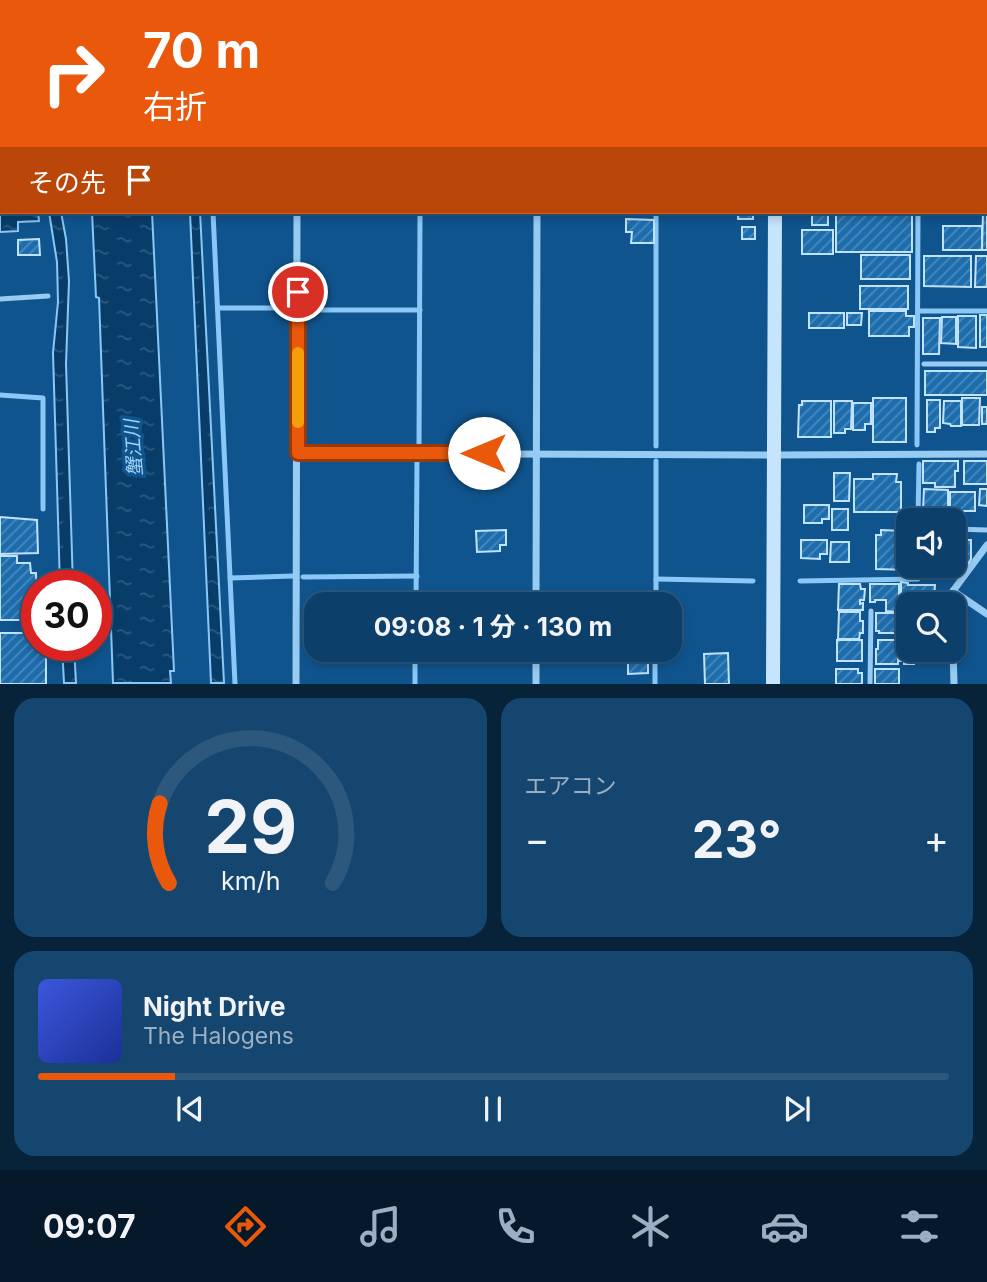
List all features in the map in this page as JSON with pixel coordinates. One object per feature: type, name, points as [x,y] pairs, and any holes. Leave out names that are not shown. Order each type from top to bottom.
[{"type":"street","points":[[296,684],[298,214]]},
{"type":"street","points":[[536,592],[537,214]]},
{"type":"street","points":[[773,684],[775,214]]},
{"type":"street","points":[[298,453],[987,454]]},
{"type":"street","points":[[987,545],[953,591],[987,614]]},
{"type":"street","points":[[536,662],[536,684]]},
{"type":"street","points":[[953,662],[954,684]]},
{"type":"lane","points":[[0,299],[48,296]]},
{"type":"lane","points":[[924,364],[987,364]]},
{"type":"lane","points":[[966,529],[987,530]]},
{"type":"lane","points":[[870,684],[871,611]]},
{"type":"water","points":[[0,214],[38,214],[39,221],[18,222],[18,231],[0,232]]},
{"type":"water","points":[[49,214],[61,214],[69,281],[66,364],[72,570],[60,570],[53,353],[58,302],[57,262]]},
{"type":"water","name":"蟹江川","points":[[92,214],[152,214],[174,671],[170,671],[171,683],[113,683],[112,570],[109,570],[99,298],[96,297]]},
{"type":"water","points":[[190,214],[200,214],[224,683],[211,683]]},
{"type":"water","points":[[63,661],[75,661],[76,683],[64,683]]},
{"type":"building","points":[[738,214],[753,214],[753,219],[738,219]]},
{"type":"building","points":[[812,214],[828,214],[828,225],[812,225]]},
{"type":"building","points":[[836,214],[912,214],[912,252],[836,252]]},
{"type":"building","points":[[983,214],[987,214],[987,250],[982,250]]},
{"type":"building","points":[[626,219],[654,220],[654,243],[631,243],[632,232],[626,232]]},
{"type":"building","points":[[943,226],[982,226],[982,250],[943,250]]},
{"type":"building","points":[[742,227],[755,227],[755,239],[742,239]]},
{"type":"building","points":[[802,230],[833,230],[833,254],[802,254]]},
{"type":"building","points":[[39,239],[40,255],[18,255],[18,240]]},
{"type":"building","points":[[861,255],[910,255],[910,279],[861,279]]},
{"type":"building","points":[[924,256],[971,256],[971,287],[924,286]]},
{"type":"building","points":[[976,256],[987,256],[987,287],[975,287]]},
{"type":"building","points":[[860,286],[908,286],[908,309],[860,309]]},
{"type":"building","points":[[869,311],[906,311],[906,316],[914,316],[914,327],[909,327],[909,336],[869,336]]},
{"type":"building","points":[[809,313],[844,313],[844,328],[809,328]]},
{"type":"building","points":[[847,313],[862,313],[861,325],[847,325]]},
{"type":"building","points":[[980,315],[987,315],[987,347],[980,347]]},
{"type":"building","points":[[958,316],[976,316],[976,348],[958,347]]},
{"type":"building","points":[[942,317],[956,317],[956,344],[941,343]]},
{"type":"building","points":[[923,318],[940,318],[939,354],[923,354]]},
{"type":"building","points":[[925,371],[987,371],[987,395],[925,395]]},
{"type":"building","points":[[873,398],[906,398],[906,442],[873,442]]},
{"type":"building","points":[[962,398],[980,398],[979,425],[962,425]]},
{"type":"building","points":[[927,400],[940,400],[940,428],[935,428],[935,432],[927,432]]},
{"type":"building","points":[[802,401],[831,401],[831,437],[798,437],[799,405],[802,405]]},
{"type":"building","points":[[834,401],[852,401],[851,429],[845,429],[845,433],[834,433]]},
{"type":"building","points":[[944,401],[961,401],[961,426],[943,423]]},
{"type":"building","points":[[853,403],[871,403],[871,424],[865,424],[865,430],[853,430]]},
{"type":"building","points":[[982,407],[987,407],[987,424],[982,424]]},
{"type":"building","points":[[923,461],[958,461],[955,487],[935,487],[935,483],[923,483]]},
{"type":"building","points":[[964,461],[987,461],[987,484],[964,484]]},
{"type":"building","points":[[834,473],[850,473],[849,501],[834,501]]},
{"type":"building","points":[[873,474],[897,474],[896,482],[901,482],[901,508],[896,508],[896,512],[854,512],[854,479],[873,479]]},
{"type":"building","points":[[924,489],[948,490],[948,508],[923,508]]},
{"type":"building","points":[[980,489],[987,489],[987,506],[979,505]]},
{"type":"building","points":[[950,492],[975,492],[975,511],[950,508]]},
{"type":"building","points":[[804,505],[829,505],[829,519],[822,519],[822,523],[804,523]]},
{"type":"building","points":[[832,509],[848,509],[848,530],[832,530]]},
{"type":"building","points":[[0,517],[37,520],[38,553],[0,554]]},
{"type":"building","points":[[506,530],[506,545],[500,545],[500,551],[477,552],[476,531]]},
{"type":"building","points":[[881,530],[896,531],[896,570],[876,569],[876,535],[881,535]]},
{"type":"building","points":[[801,540],[827,540],[827,554],[820,554],[820,559],[801,558]]},
{"type":"building","points":[[966,540],[971,540],[971,559],[968,564]]},
{"type":"building","points":[[831,542],[849,542],[849,562],[830,562]]},
{"type":"building","points":[[0,556],[17,556],[17,563],[30,563],[31,570],[21,570],[21,620],[0,620]]},
{"type":"building","points":[[901,582],[908,585],[935,585],[934,592],[901,592]]},
{"type":"building","points":[[839,584],[860,584],[861,589],[865,589],[864,600],[860,600],[863,610],[838,610]]},
{"type":"building","points":[[870,584],[899,584],[899,592],[896,592],[896,612],[886,611],[886,600],[870,602]]},
{"type":"building","points":[[839,612],[860,612],[863,633],[860,633],[859,639],[838,639]]},
{"type":"building","points":[[876,613],[896,613],[896,633],[876,631]]},
{"type":"building","points":[[0,633],[21,633],[21,661],[46,661],[46,684],[0,684]]},
{"type":"building","points":[[837,640],[862,640],[862,661],[837,661]]},
{"type":"building","points":[[878,640],[896,640],[898,664],[876,664]]},
{"type":"building","points":[[728,653],[729,684],[705,684],[704,654]]},
{"type":"building","points":[[628,662],[648,662],[648,673],[628,674]]},
{"type":"building","points":[[836,669],[858,669],[858,673],[862,673],[862,684],[836,684]]},
{"type":"building","points":[[875,669],[899,669],[899,684],[875,684]]},
{"type":"waterway","points":[[213,214],[235,684]]},
{"type":"waterway","points":[[419,448],[420,214]]},
{"type":"waterway","points":[[656,214],[656,446]]},
{"type":"waterway","points":[[917,445],[918,214]]},
{"type":"waterway","points":[[218,308],[294,308]]},
{"type":"waterway","points":[[303,310],[420,310]]},
{"type":"waterway","points":[[918,311],[987,311]]},
{"type":"waterway","points":[[0,395],[43,398],[43,509]]},
{"type":"waterway","points":[[416,592],[417,458]]},
{"type":"waterway","points":[[656,461],[656,592]]},
{"type":"waterway","points":[[918,508],[919,464]]},
{"type":"waterway","points":[[230,578],[293,576]]},
{"type":"waterway","points":[[303,577],[417,576]]},
{"type":"waterway","points":[[800,581],[918,578]]},
{"type":"waterway","points":[[656,579],[753,581]]},
{"type":"waterway","points":[[415,662],[415,684]]},
{"type":"waterway","points":[[655,662],[655,684]]},
{"type":"slow traffic","points":[[298,353],[298,422]]},
{"type":"route","points":[[298,292],[298,453],[484,453]]}]
